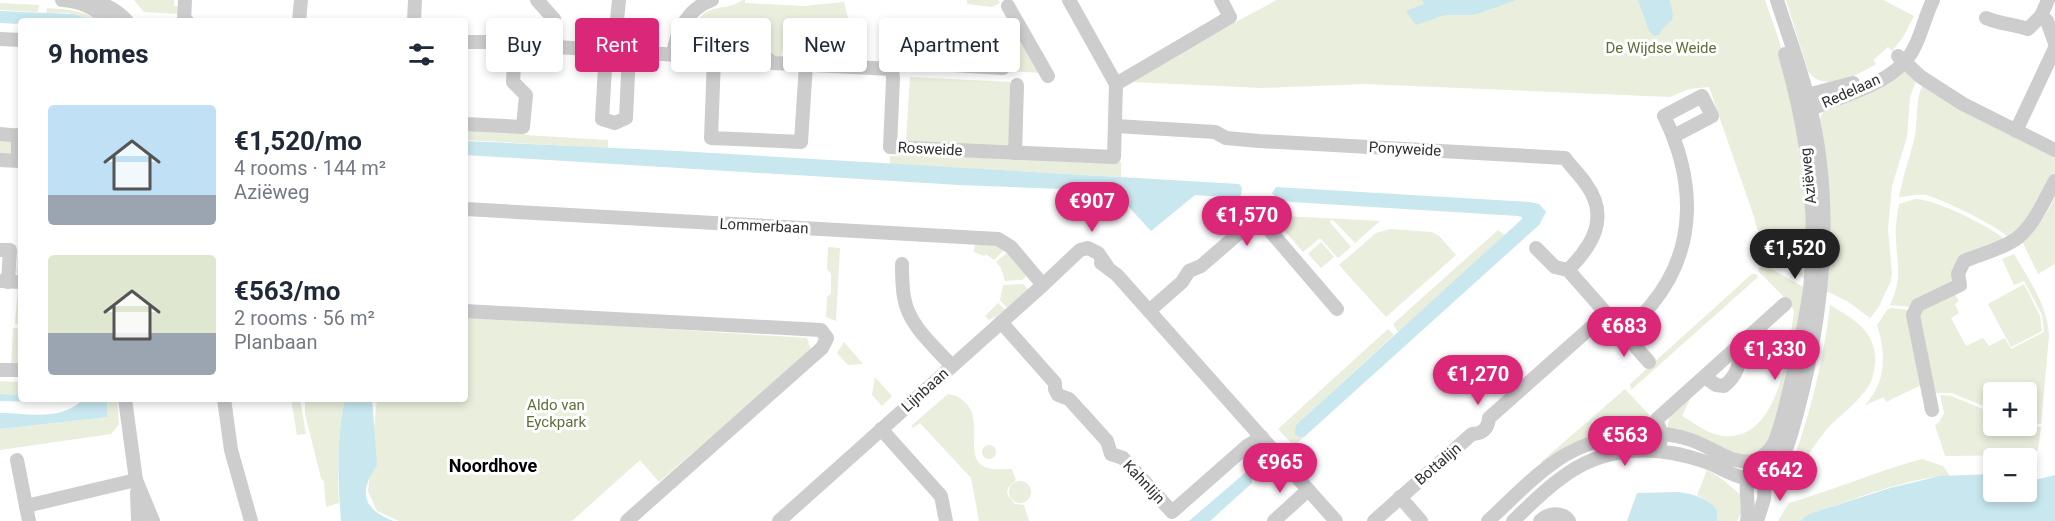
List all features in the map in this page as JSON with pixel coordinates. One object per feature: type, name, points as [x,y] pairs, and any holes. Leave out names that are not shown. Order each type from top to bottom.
[{"type":"street","points":[[62,0],[96,2],[109,6],[123,18]]},
{"type":"street","points":[[184,18],[185,0]]},
{"type":"street","points":[[299,18],[301,0]]},
{"type":"street","points":[[414,18],[415,0]]},
{"type":"street","points":[[537,0],[553,18]]},
{"type":"street","points":[[616,18],[619,0]]},
{"type":"street","points":[[688,18],[704,3],[712,0]]},
{"type":"street","points":[[1069,0],[1116,84],[1230,17],[1221,0]]},
{"type":"street","name":"Aziëweg","points":[[1769,0],[1805,103]]},
{"type":"street","name":"Aziëweg","points":[[1765,477],[1780,463],[1792,430],[1812,353],[1820,169],[1777,0]]},
{"type":"street","name":"Redelaan","points":[[1805,103],[1873,75],[1902,59],[1933,0]]},
{"type":"street","points":[[1986,18],[2000,24],[2010,23],[2028,29],[2041,16],[2048,0]]},
{"type":"street","points":[[73,1],[92,8],[103,18]]},
{"type":"street","points":[[1010,2],[1048,76]]},
{"type":"street","points":[[2016,131],[2055,45],[2047,21],[2041,16]]},
{"type":"street","points":[[0,39],[18,40]]},
{"type":"street","points":[[468,42],[486,42]]},
{"type":"street","points":[[1902,59],[1921,76],[1964,104],[2055,150]]},
{"type":"street","points":[[468,124],[523,127],[526,95],[513,82],[513,72]]},
{"type":"street","points":[[608,72],[602,119],[615,123],[626,118],[628,72]]},
{"type":"street","points":[[713,72],[711,138],[801,142],[805,72]]},
{"type":"street","name":"Rosweide","points":[[892,72],[890,147],[1114,157],[1116,84]]},
{"type":"street","points":[[1015,153],[1017,85]]},
{"type":"street","name":"Ponyweide","points":[[1116,126],[1215,132],[1226,138],[1259,141],[1565,159],[1590,190],[1598,216],[1591,243],[1568,270]]},
{"type":"street","points":[[0,134],[18,136]]},
{"type":"street","points":[[1621,332],[1652,305],[1673,268],[1683,244],[1687,216],[1687,192],[1682,162],[1674,136]]},
{"type":"street","points":[[0,160],[18,161]]},
{"type":"street","points":[[1932,410],[1913,315],[1914,309],[1960,285],[1958,274],[1964,261],[2018,237],[2038,212],[2055,181]]},
{"type":"street","name":"Lommerbaan","points":[[468,209],[998,239],[1011,247],[1043,285]]},
{"type":"street","points":[[1149,311],[1182,282],[1189,271],[1201,266],[1254,220],[1265,225],[1337,309]]},
{"type":"street","points":[[1536,248],[1555,267],[1568,270],[1649,362]]},
{"type":"street","points":[[0,250],[10,250],[10,282]]},
{"type":"street","name":"Lijnbaan","points":[[778,521],[1071,260],[1087,257],[1107,266],[1336,521]]},
{"type":"street","points":[[902,264],[904,299],[909,314],[915,325],[952,366]]},
{"type":"street","points":[[1659,450],[1662,434],[1656,420],[1785,304]]},
{"type":"street","points":[[468,311],[821,330],[827,338],[822,348],[730,427],[627,521]]},
{"type":"street","name":"Aziëweg","points":[[1747,478],[1755,461],[1765,456],[1775,441],[1812,312]]},
{"type":"street","name":"Bottalijn","points":[[1374,521],[1472,434],[1479,434],[1485,430],[1489,418],[1606,314]]},
{"type":"street","name":"Kahnlijn","points":[[1001,322],[1055,383],[1058,395],[1069,399],[1107,441],[1111,454],[1123,458],[1172,512],[1247,446],[1262,437]]},
{"type":"street","points":[[1706,377],[1716,385],[1724,386],[1733,379],[1738,366],[1739,346]]},
{"type":"street","points":[[0,370],[18,370]]},
{"type":"street","points":[[125,402],[136,482],[138,521]]},
{"type":"street","points":[[224,402],[231,450],[251,521]]},
{"type":"street","points":[[881,429],[941,496],[946,521]]},
{"type":"street","points":[[1488,521],[1546,469],[1564,456],[1599,441],[1642,433],[1689,439],[1737,462],[1755,461],[1765,477],[1764,499],[1756,521]]},
{"type":"street","points":[[1513,521],[1559,479],[1588,461],[1625,451],[1659,450],[1707,462],[1727,473],[1747,478],[1765,477]]},
{"type":"street","points":[[16,460],[29,521]]},
{"type":"street","points":[[1747,478],[1750,508],[1748,521]]},
{"type":"street","points":[[26,506],[136,482]]},
{"type":"street","points":[[136,482],[153,521]]},
{"type":"street","points":[[1274,521],[1308,490]]},
{"type":"street","points":[[1400,497],[1421,521]]},
{"type":"street","points":[[1540,521],[1544,517],[1557,514],[1566,517],[1569,521]]},
{"type":"green space","points":[[134,0],[174,0],[174,6],[180,7],[179,14],[144,12]]},
{"type":"green space","points":[[745,0],[745,3],[804,6],[844,2],[848,18],[783,18],[783,51],[781,57],[771,56],[771,18],[700,18],[714,9]]},
{"type":"green space","points":[[967,0],[998,0],[1000,3],[992,7],[967,4]]},
{"type":"green space","name":"De Wijdse Weide","points":[[1277,0],[1765,0],[1779,40],[1803,151],[1808,282],[1774,255],[1762,239],[1709,87],[1689,89],[1670,97],[1365,84],[1262,88],[1133,82],[1209,36]]},
{"type":"green space","points":[[1786,0],[1883,0],[1914,16],[1903,37],[1892,51],[1888,47],[1873,60],[1876,64],[1851,77],[1831,82],[1822,81],[1814,78],[1808,71]]},
{"type":"green space","points":[[0,3],[39,5],[38,12],[0,10]]},
{"type":"green space","points":[[47,8],[67,10],[94,18],[83,18],[68,13],[46,13]]},
{"type":"green space","points":[[1020,36],[1042,73],[1020,72]]},
{"type":"green space","points":[[1903,71],[1917,78],[1910,97],[1907,137],[1892,186],[1888,229],[1892,274],[1878,308],[1870,318],[1847,301],[1824,290],[1819,124],[1826,108]]},
{"type":"green space","points":[[910,77],[1010,82],[1009,146],[906,141]]},
{"type":"green space","points":[[1923,84],[2055,154],[2055,174],[2022,228],[2009,238],[1983,220],[1934,198],[1923,195],[1899,197],[1915,136],[1920,90]]},
{"type":"green space","points":[[468,129],[608,140],[608,148],[468,140]]},
{"type":"green space","points":[[0,136],[12,139],[12,155],[0,156]]},
{"type":"green space","points":[[899,151],[1121,162],[1121,177],[890,164],[890,156],[898,156]]},
{"type":"green space","points":[[2055,197],[2055,264],[2038,274],[2022,241],[2041,221]]},
{"type":"green space","points":[[1915,199],[1936,203],[1962,214],[2005,239],[1966,256],[1952,284],[1910,307],[1890,305],[1898,279],[1896,230],[1899,204]]},
{"type":"green space","points":[[1266,215],[1380,221],[1355,243],[1333,220],[1329,221],[1351,247],[1338,258],[1320,238],[1303,252],[1278,223],[1273,223]]},
{"type":"green space","points":[[1390,229],[1432,232],[1439,236],[1456,255],[1386,317],[1339,265],[1376,233]]},
{"type":"green space","points":[[1498,230],[1506,236],[1398,332],[1393,324]]},
{"type":"green space","points":[[975,242],[997,244],[1005,249],[994,260],[986,254],[984,256],[974,252]]},
{"type":"green space","points":[[1321,242],[1334,257],[1321,268],[1308,254]]},
{"type":"green space","points":[[828,247],[840,248],[836,321],[826,317],[827,297],[831,293],[831,274],[827,269]]},
{"type":"green space","points":[[18,248],[18,274],[16,273]]},
{"type":"green space","points":[[1008,252],[1028,275],[1022,280],[1005,281],[1001,268],[996,262]]},
{"type":"green space","points":[[2014,254],[2037,294],[2048,325],[2041,424],[2037,423],[2037,382],[1983,382],[1983,406],[1952,393],[1934,393],[1919,311],[1955,294],[1959,301],[1955,304],[1959,313],[1951,318],[1966,346],[1983,338],[1989,346],[2005,338],[2011,349],[2044,332],[2042,315],[2024,281],[2014,285],[2002,259]]},
{"type":"green space","points":[[1765,265],[1805,288],[1783,394],[1769,439],[1759,452],[1745,457],[1668,429],[1668,422],[1672,412],[1692,395],[1682,416],[1718,435],[1743,434],[1757,424],[1769,409],[1778,390],[1784,368],[1794,310],[1759,272],[1758,269]]},
{"type":"green space","points":[[1752,274],[1758,277],[1631,390],[1630,384]]},
{"type":"green space","points":[[1023,284],[1029,290],[1008,309],[1000,300],[1003,285]]},
{"type":"green space","points":[[2024,284],[2040,316],[2042,331],[2011,347],[1988,304]]},
{"type":"green space","points":[[18,285],[18,324],[15,324]]},
{"type":"green space","points":[[998,303],[1006,311],[989,320],[985,316]]},
{"type":"green space","points":[[1830,305],[1855,321],[1868,334],[1875,352],[1873,375],[1865,391],[1827,429],[1790,483],[1784,485],[1813,396]]},
{"type":"green space","points":[[1891,308],[1909,310],[1921,385],[1886,402],[1884,397],[1865,405],[1877,386],[1883,367],[1882,346],[1877,325],[1887,310]]},
{"type":"green space","name":"Aldo van Eyckpark","points":[[468,316],[807,338],[811,350],[659,482],[640,460],[572,521],[399,521],[377,511],[368,491],[377,402],[468,402]]},
{"type":"green space","points":[[13,328],[18,328],[18,366],[11,367]]},
{"type":"green space","points":[[1388,329],[1394,335],[1296,425],[1298,437],[1304,437],[1294,446],[1278,429]]},
{"type":"green space","points":[[844,342],[863,364],[848,365],[837,353]]},
{"type":"green space","points":[[875,377],[892,396],[882,406],[872,395]]},
{"type":"green space","points":[[0,381],[18,382],[18,395],[0,394]]},
{"type":"green space","points":[[1625,389],[1653,419],[1652,424],[1643,420],[1643,422],[1637,422],[1636,419],[1610,423],[1611,428],[1599,431],[1601,436],[1544,466],[1541,462]]},
{"type":"green space","points":[[948,394],[960,398],[969,407],[973,417],[975,457],[980,464],[991,469],[1012,469],[1016,480],[1008,488],[1007,494],[1015,504],[1024,505],[1029,521],[979,521],[971,478],[920,423],[913,428],[911,426]]},
{"type":"green space","points":[[1940,395],[1951,396],[1983,409],[1983,436],[2037,436],[2037,426],[2041,427],[2038,450],[2037,448],[1983,448],[1983,456],[1945,456],[1935,425],[1944,413]]},
{"type":"green space","points":[[107,402],[117,402],[119,424],[111,434],[0,450],[0,429],[108,417]]},
{"type":"green space","points":[[292,402],[301,402],[306,434],[297,435]]},
{"type":"green space","points":[[305,402],[345,402],[339,451],[339,503],[326,507],[324,482],[321,478],[305,414]]},
{"type":"green space","points":[[986,445],[992,445],[996,452],[992,459],[986,459],[982,455],[982,449]]},
{"type":"green space","points":[[1922,459],[1943,466],[1950,476],[1934,477],[1879,490],[1810,514],[1800,521],[1778,521],[1789,503]]},
{"type":"green space","points":[[1707,470],[1722,479],[1743,497],[1743,509],[1737,521],[1717,521],[1717,510],[1707,500],[1697,495]]},
{"type":"green space","points":[[1020,481],[1028,484],[1031,492],[1028,500],[1020,503],[1012,500],[1009,492],[1012,484]]},
{"type":"water","points":[[1422,0],[1516,0],[1474,15],[1445,15],[1416,25],[1406,11],[1424,4]]},
{"type":"water","points":[[1638,0],[1669,0],[1672,19],[1659,35],[1654,36],[1649,31]]},
{"type":"water","points":[[0,11],[73,14],[84,18],[18,18],[18,24],[0,23]]},
{"type":"water","points":[[468,141],[678,151],[1239,184],[1242,188],[1241,195],[1237,198],[1195,195],[1151,231],[1114,191],[959,185],[468,155]]},
{"type":"water","points":[[1276,187],[1529,202],[1539,204],[1546,212],[1539,225],[1304,437],[1298,437],[1295,434],[1296,425],[1522,217],[1292,202],[1276,198],[1272,193]]},
{"type":"water","points":[[0,394],[18,395],[18,401],[0,401]]},
{"type":"water","points":[[79,402],[107,402],[108,417],[0,429],[0,413],[44,415],[65,411]]},
{"type":"water","points":[[344,402],[372,402],[377,465],[367,484],[367,499],[376,511],[394,521],[341,521],[339,445]]},
{"type":"water","points":[[1246,472],[1252,475],[1252,483],[1210,521],[1189,521]]},
{"type":"water","points":[[1983,474],[1983,502],[2037,502],[2037,480],[2055,475],[2055,521],[1800,521],[1809,514],[1890,488],[1940,476]]},
{"type":"water","points":[[1677,492],[1694,495],[1709,502],[1717,510],[1717,521],[1627,521],[1637,493]]},
{"type":"district","name":"Noordhove","points":[[493,466]]}]
